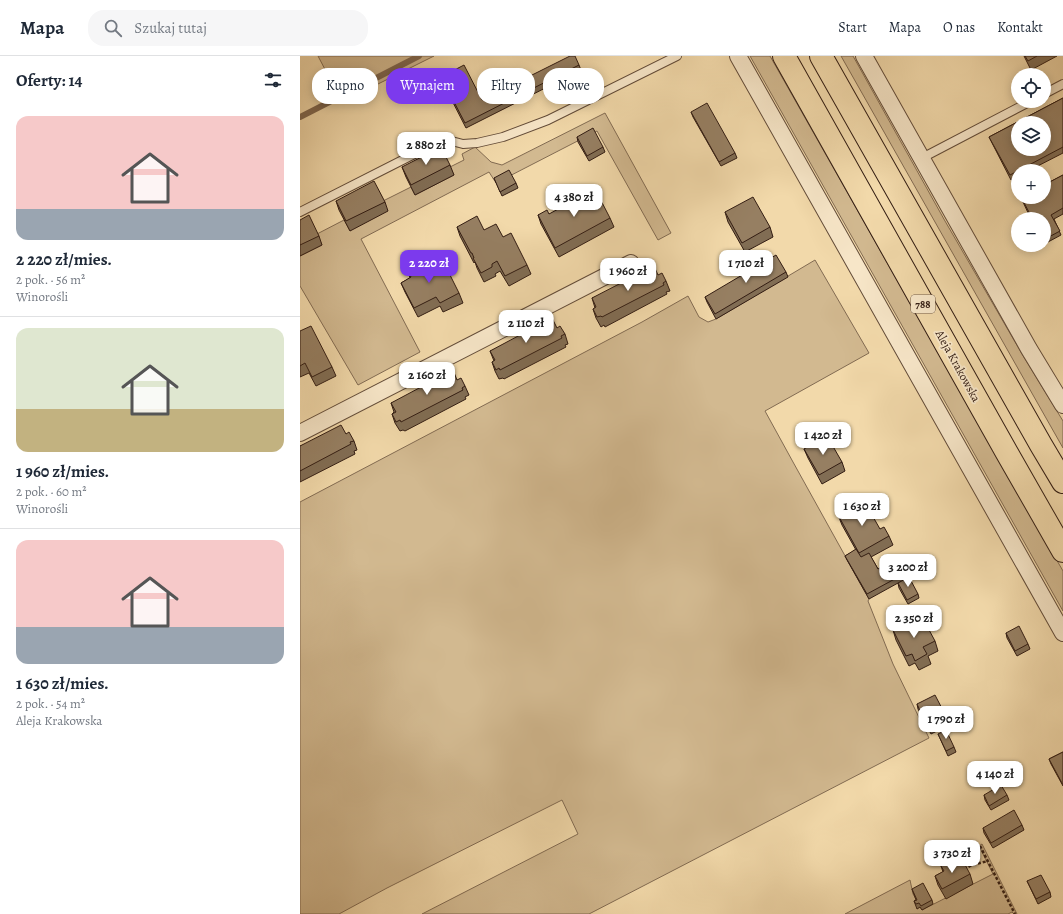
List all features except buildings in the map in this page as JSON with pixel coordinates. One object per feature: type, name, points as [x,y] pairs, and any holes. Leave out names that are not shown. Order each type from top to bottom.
[{"type":"main road","name":"Aleja Krakowska","points":[[784,56],[1063,551]]},
{"type":"main road","points":[[821,56],[1033,432],[1063,482]]},
{"type":"street","points":[[738,56],[1063,633]]},
{"type":"street","points":[[864,56],[1029,350],[1063,405]]},
{"type":"street","points":[[300,433],[631,263]]},
{"type":"lane","points":[[300,212],[444,138],[463,144],[477,143],[503,137],[548,120],[677,56]]},
{"type":"lane","points":[[1051,90],[1063,84]]},
{"type":"lane","points":[[922,158],[1018,108]]},
{"type":"path","points":[[980,846],[1015,914]]},
{"type":"path","points":[[963,870],[972,865],[988,860]]},
{"type":"shaded area","points":[[318,56],[434,56],[410,68],[386,68],[386,80],[378,84],[378,68],[324,68]]},
{"type":"shaded area","points":[[750,56],[770,56],[1063,571],[1063,611]]},
{"type":"shaded area","points":[[841,56],[853,56],[945,221],[1022,354],[1063,421],[1063,448]]},
{"type":"shaded area","points":[[605,113],[671,233],[658,240],[597,131],[496,183],[489,172],[361,239],[420,352],[358,385],[300,286],[300,256],[322,245],[317,234],[344,220],[350,231],[383,201],[411,187],[415,195],[454,175],[450,167],[464,160],[462,154],[475,147],[491,162],[502,165]]},
{"type":"shaded area","points":[[815,260],[869,353],[765,411],[869,599],[868,601],[893,664],[929,738],[589,914],[422,914],[578,834],[562,800],[387,888],[339,914],[300,914],[300,502],[642,322],[688,296],[699,317],[708,322],[716,319]]},
{"type":"shaded area","points":[[982,844],[1017,914],[1012,912],[1008,914],[845,914],[910,880],[913,894],[919,904],[917,909],[920,907],[922,910],[993,874],[979,846]]},
{"type":"waterway","points":[[300,117],[419,56]]}]
